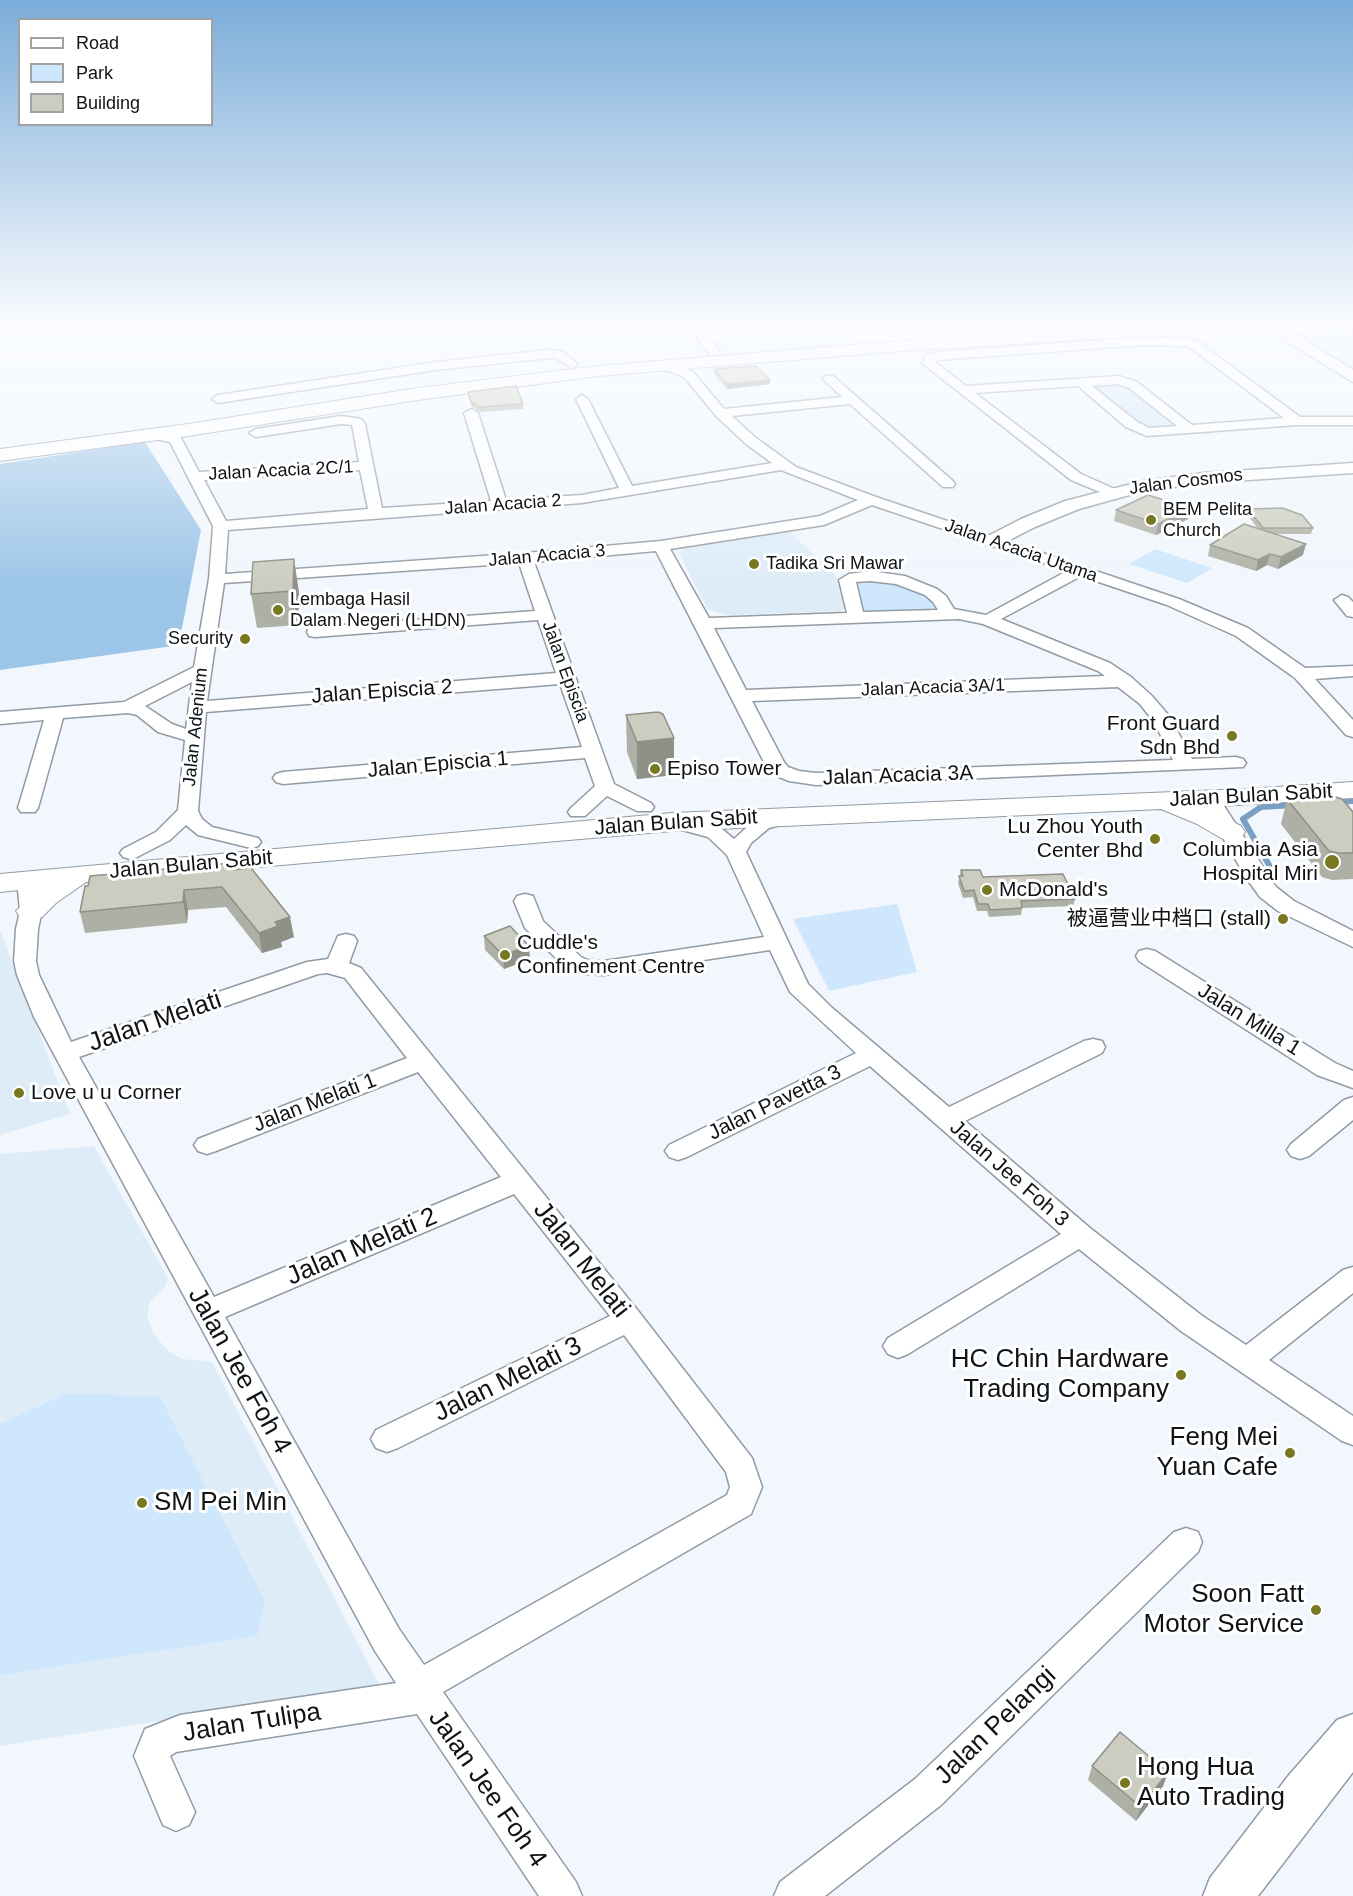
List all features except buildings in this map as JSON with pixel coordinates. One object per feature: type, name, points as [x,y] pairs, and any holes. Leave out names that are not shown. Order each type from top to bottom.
[{"type":"highway","points":[[0,447],[151,427],[250,410]]},
{"type":"highway","points":[[0,455],[155,435],[182,434],[320,410]]},
{"type":"main road","name":"Jalan Bulan Sabit","points":[[0,866],[130,852],[712,802],[1353,774]]},
{"type":"main road","name":"Jalan Bulan Sabit","points":[[9,879],[672,822],[1210,799],[1353,790]]},
{"type":"main road","points":[[712,802],[744,806],[1168,791],[1210,799]]},
{"type":"main road","points":[[1144,801],[1169,804],[1228,827],[1230,815],[1246,797]]},
{"type":"main road","points":[[31,911],[58,887],[81,874]]},
{"type":"street","points":[[588,410],[627,491]]},
{"type":"street","name":"Jalan Acacia Utama","points":[[719,410],[751,441],[783,465],[871,500],[1206,614],[1242,632],[1301,674],[1353,731]]},
{"type":"street","points":[[721,413],[746,410]]},
{"type":"street","points":[[864,410],[948,484]]},
{"type":"street","points":[[990,410],[1076,477],[1112,493]]},
{"type":"street","points":[[1115,410],[1141,431],[1155,432],[1297,422],[1353,421]]},
{"type":"street","points":[[1165,410],[1189,429]]},
{"type":"street","points":[[1282,410],[1297,422]]},
{"type":"street","points":[[471,413],[500,505]]},
{"type":"street","points":[[256,433],[341,420],[356,422],[376,513]]},
{"type":"street","points":[[182,434],[196,476],[221,526]]},
{"type":"street","name":"Jalan Acacia 2","points":[[221,526],[582,499],[783,465]]},
{"type":"street","name":"Jalan Acacia 2C/1","points":[[196,476],[365,466]]},
{"type":"street","name":"Jalan Cosmos","points":[[993,541],[1061,510],[1112,493],[1169,482],[1353,468]]},
{"type":"street","name":"Jalan Acacia 3","points":[[217,579],[525,558],[661,546],[824,520],[871,500]]},
{"type":"street","name":"Jalan Adenium","points":[[130,852],[162,836],[180,822],[188,811],[201,671],[217,579],[221,526]]},
{"type":"street","name":"Jalan Acacia 3A","points":[[661,546],[775,764],[788,774],[807,779],[1236,763]]},
{"type":"street","name":"Jalan Episcia","points":[[525,558],[605,787]]},
{"type":"street","points":[[988,620],[1078,570]]},
{"type":"street","points":[[856,616],[848,580],[870,576],[899,579],[931,592],[940,599],[948,613]]},
{"type":"street","points":[[703,623],[948,613],[972,615],[1104,667],[1125,681],[1163,720],[1185,765]]},
{"type":"street","points":[[315,632],[545,615]]},
{"type":"street","points":[[0,718],[128,707],[201,671]]},
{"type":"street","points":[[1301,674],[1353,671]]},
{"type":"street","name":"Jalan Episcia 2","points":[[197,707],[567,678]]},
{"type":"street","name":"Jalan Acacia 3A/1","points":[[741,696],[1125,681]]},
{"type":"street","points":[[128,707],[142,711],[165,728],[194,737]]},
{"type":"street","points":[[28,808],[55,714]]},
{"type":"street","name":"Jalan Episcia 1","points":[[283,778],[594,752]]},
{"type":"street","points":[[578,812],[605,787],[644,807]]},
{"type":"street","points":[[1210,799],[1268,892],[1286,906],[1353,939]]},
{"type":"street","name":"Jalan Adenium","points":[[188,811],[194,822],[205,831],[251,842]]},
{"type":"street","points":[[736,852],[743,840],[762,824],[794,815]]},
{"type":"street","name":"Jalan Jee Foh 3","points":[[672,822],[695,826],[715,833],[736,852],[776,942],[798,987],[806,997],[1080,1235],[1191,1323],[1353,1432]]},
{"type":"street","name":"Jalan Jee Foh 4","points":[[9,879],[31,911],[25,946],[28,975],[65,1053],[387,1641],[562,1896]]},
{"type":"street","points":[[525,901],[533,923],[573,962],[583,967],[604,968],[776,942]]},
{"type":"street","name":"Jalan Melati","points":[[65,1053],[308,970],[341,954],[353,973],[629,1320],[741,1467],[746,1486],[740,1504],[420,1692]]},
{"type":"street","name":"Jalan Milla 1","points":[[1148,956],[1326,1069],[1353,1080]]},
{"type":"street","points":[[948,1119],[1093,1047]]},
{"type":"street","name":"Jalan Pavetta 3","points":[[678,1151],[872,1055]]},
{"type":"street","name":"Jalan Melati 1","points":[[207,1145],[423,1061]]},
{"type":"street","points":[[1300,1150],[1353,1106]]},
{"type":"street","name":"Jalan Melati 2","points":[[207,1312],[518,1181]]},
{"type":"street","points":[[898,1346],[1080,1235]]},
{"type":"street","points":[[1246,1361],[1353,1278]]},
{"type":"street","name":"Jalan Melati 3","points":[[387,1439],[629,1320]]},
{"type":"street","name":"Jalan Pelangi","points":[[794,1896],[928,1792],[1186,1542]]},
{"type":"street","name":"Jalan Tulipa","points":[[176,1812],[152,1756],[158,1742],[168,1737],[180,1733],[420,1692]]},
{"type":"street","points":[[1228,1896],[1306,1792],[1353,1736]]},
{"type":"shaded area","points":[[145,442],[201,530],[182,628],[173,646],[0,670],[0,464]]},
{"type":"shaded area","name":"Tadika Sri Mawar","points":[[788,530],[836,576],[846,607],[841,611],[728,615],[707,609],[679,553],[685,548]]},
{"type":"shaded area","points":[[0,930],[70,1114],[0,1135]]},
{"type":"shaded area","name":"SM Pei Min","points":[[94,1146],[168,1278],[165,1287],[150,1301],[147,1315],[153,1333],[168,1351],[183,1359],[212,1362],[380,1686],[0,1746],[0,1154]]},
{"type":"green space","points":[[1119,410],[1160,410],[1178,425],[1178,428],[1139,428]]},
{"type":"green space","points":[[1155,549],[1212,568],[1187,583],[1129,564]]},
{"type":"green space","points":[[878,578],[931,596],[937,609],[861,612],[853,579]]},
{"type":"green space","points":[[897,904],[917,972],[829,991],[793,919]]},
{"type":"green space","points":[[68,1393],[160,1397],[265,1601],[257,1636],[0,1675],[0,1424]]},
{"type":"waterway","points":[[1337,802],[1353,801]]},
{"type":"waterway","points":[[1277,879],[1243,819],[1261,807],[1294,805]]},
{"type":"place","name":"BEM Pelita Church","points":[[1151,520]]},
{"type":"place","name":"Tadika Sri Mawar","points":[[754,564]]},
{"type":"place","name":"Lembaga Hasil Dalam Negeri (LHDN)","points":[[278,610]]},
{"type":"place","name":"Security","points":[[245,639]]},
{"type":"place","name":"Front Guard Sdn Bhd","points":[[1232,736]]},
{"type":"place","name":"Episo Tower","points":[[655,769]]},
{"type":"place","name":"Lu Zhou Youth Center Bhd","points":[[1155,839]]},
{"type":"place","name":"Columbia Asia Hospital Miri","points":[[1332,862]]},
{"type":"place","name":"McDonald's","points":[[987,890]]},
{"type":"place","name":"被逼营业中档口 (stall)","points":[[1283,919]]},
{"type":"place","name":"Cuddle's Confinement Centre","points":[[505,955]]},
{"type":"place","name":"Love u u Corner","points":[[19,1093]]},
{"type":"place","name":"HC Chin Hardware Trading Company","points":[[1181,1375]]},
{"type":"place","name":"Feng Mei Yuan Cafe","points":[[1290,1453]]},
{"type":"place","name":"SM Pei Min","points":[[142,1503]]},
{"type":"place","name":"Soon Fatt Motor Service","points":[[1316,1610]]},
{"type":"place","name":"Hong Hua Auto Trading","points":[[1125,1783]]}]
